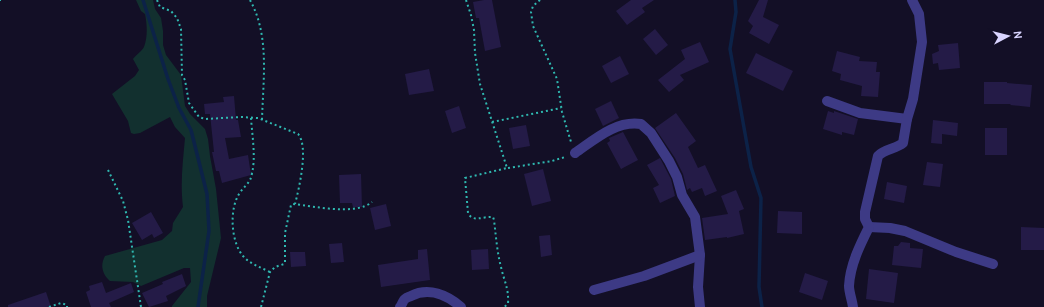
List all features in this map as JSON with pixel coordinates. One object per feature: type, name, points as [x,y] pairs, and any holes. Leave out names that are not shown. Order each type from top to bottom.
[{"type":"street","points":[[869,227],[865,219],[865,212],[878,156],[881,152],[898,147],[903,142],[907,119],[913,99],[922,42],[919,14],[912,0]]},
{"type":"street","points":[[827,101],[860,113],[907,119]]},
{"type":"street","points":[[574,153],[625,123],[641,124],[652,133],[664,151],[677,178],[682,195],[695,217],[700,255],[698,287],[700,307]]},
{"type":"street","points":[[869,227],[890,228],[905,231],[956,252],[993,264]]},
{"type":"street","points":[[853,307],[849,286],[852,264],[869,227]]},
{"type":"street","points":[[594,290],[644,276],[700,255]]},
{"type":"street","points":[[400,307],[405,298],[416,293],[430,292],[441,294],[461,307]]},
{"type":"path","points":[[157,0],[160,7],[171,11],[180,24],[182,75],[185,80],[189,103],[198,117],[205,119],[235,117],[262,120],[301,136],[303,152],[302,169],[295,204]]},
{"type":"path","points":[[250,0],[256,10],[263,47],[262,120]]},
{"type":"path","points":[[466,0],[474,30],[475,53],[480,84],[508,168]]},
{"type":"path","points":[[504,307],[508,304],[508,296],[506,280],[501,269],[498,256],[494,220],[493,217],[471,218],[468,213],[465,178],[508,168],[552,161],[574,153],[561,108],[557,78],[533,26],[531,12],[533,6],[540,0]]},
{"type":"path","points":[[492,122],[561,108]]},
{"type":"path","points":[[251,118],[253,171],[248,184],[239,194],[234,207],[232,222],[235,237],[242,255],[252,264],[270,272]]},
{"type":"path","points":[[108,170],[123,201],[128,220],[141,307]]},
{"type":"path","points":[[261,307],[270,272],[275,267],[286,262],[285,233],[291,205],[295,204],[358,209],[367,206],[372,202]]},
{"type":"path","points":[[49,307],[61,304],[68,307]]},
{"type":"green space","points":[[136,0],[153,0],[155,9],[161,18],[163,45],[166,55],[181,75],[185,106],[190,114],[205,129],[208,139],[216,189],[221,238],[207,296],[207,307],[172,307],[191,282],[190,268],[184,268],[141,286],[133,282],[110,281],[105,275],[102,266],[105,256],[162,240],[172,231],[173,223],[183,207],[182,181],[185,138],[175,127],[170,117],[140,133],[131,133],[128,121],[112,94],[135,76],[139,70],[133,59],[144,47],[147,26],[145,14],[141,11]]},
{"type":"building","points":[[492,0],[501,47],[485,51],[479,18],[476,18],[473,2]]},
{"type":"building","points":[[631,0],[654,0],[642,8],[645,12],[627,25],[616,11]]},
{"type":"building","points":[[759,0],[768,0],[763,17],[779,25],[769,44],[749,33],[753,26],[748,21]]},
{"type":"building","points":[[655,29],[668,45],[656,55],[643,39]]},
{"type":"building","points":[[700,42],[709,62],[680,75],[684,80],[669,92],[658,80],[685,59],[681,50]]},
{"type":"building","points":[[958,43],[960,68],[939,70],[938,63],[933,64],[932,54],[939,51],[938,45]]},
{"type":"building","points":[[837,51],[860,57],[859,61],[877,62],[876,72],[880,72],[878,97],[861,96],[862,86],[840,80],[841,74],[832,71]]},
{"type":"building","points":[[756,53],[793,71],[783,91],[746,73]]},
{"type":"building","points":[[620,56],[629,74],[611,83],[602,66]]},
{"type":"building","points":[[429,69],[434,91],[409,95],[405,74]]},
{"type":"building","points":[[984,82],[1007,82],[1032,85],[1030,107],[1010,105],[1011,104],[984,104]]},
{"type":"building","points":[[234,96],[236,120],[238,120],[241,137],[225,138],[229,159],[248,155],[251,175],[222,183],[219,171],[216,171],[212,152],[214,152],[210,114],[205,114],[204,104],[224,102],[223,97]]},
{"type":"building","points":[[611,101],[619,118],[603,126],[595,109]]},
{"type":"building","points":[[459,106],[466,128],[452,133],[445,111]]},
{"type":"building","points":[[828,111],[834,113],[834,111],[858,119],[854,135],[842,132],[842,135],[823,129]]},
{"type":"building","points":[[676,113],[696,141],[688,147],[698,168],[705,165],[717,191],[705,196],[702,188],[692,192],[690,188],[687,190],[683,174],[675,158],[655,128]]},
{"type":"building","points":[[933,120],[958,123],[957,136],[942,134],[942,144],[931,143]]},
{"type":"building","points":[[526,125],[530,146],[513,149],[509,128]]},
{"type":"building","points":[[985,128],[1007,128],[1007,155],[985,155]]},
{"type":"building","points":[[623,132],[638,160],[621,169],[607,143],[610,141],[609,138]]},
{"type":"building","points":[[660,158],[671,179],[675,196],[660,203],[653,188],[659,185],[647,165]]},
{"type":"building","points":[[927,162],[943,164],[940,187],[923,185]]},
{"type":"building","points":[[543,169],[551,201],[532,206],[524,174]]},
{"type":"building","points":[[361,174],[362,207],[353,207],[352,203],[340,203],[339,175]]},
{"type":"building","points":[[887,182],[907,186],[904,203],[884,199]]},
{"type":"building","points":[[736,190],[744,209],[739,211],[744,234],[727,238],[705,240],[702,218],[728,214],[721,196]]},
{"type":"building","points":[[386,204],[391,226],[375,230],[370,208]]},
{"type":"building","points":[[778,211],[802,212],[802,234],[777,233]]},
{"type":"building","points":[[151,212],[163,233],[154,238],[152,234],[142,240],[132,223]]},
{"type":"building","points":[[1021,227],[1044,228],[1044,250],[1021,250]]},
{"type":"building","points":[[550,235],[552,255],[541,257],[539,236]]},
{"type":"building","points":[[901,242],[910,243],[910,248],[923,249],[921,268],[892,265],[894,246],[898,246]]},
{"type":"building","points":[[342,243],[344,262],[331,263],[329,244]]},
{"type":"building","points":[[427,249],[430,280],[381,287],[378,265],[418,259],[418,250]]},
{"type":"building","points":[[488,249],[489,269],[472,270],[471,250]]},
{"type":"building","points":[[290,252],[305,252],[306,266],[291,267]]},
{"type":"building","points":[[869,269],[898,273],[894,303],[866,299]]},
{"type":"building","points":[[805,273],[828,281],[822,300],[799,292]]},
{"type":"building","points":[[182,274],[186,286],[166,296],[168,301],[149,307],[142,293],[163,284],[162,282]]},
{"type":"building","points":[[102,282],[106,293],[131,283],[134,292],[109,303],[111,307],[91,307],[86,292],[90,290],[89,286]]},
{"type":"building","points":[[46,292],[51,307],[8,307],[8,305]]},
{"type":"waterway","points":[[143,0],[168,79],[179,108],[191,130],[207,194],[209,231],[198,307]]},
{"type":"waterway","points":[[735,0],[736,12],[730,49],[751,167],[761,198],[759,287],[762,307]]}]
